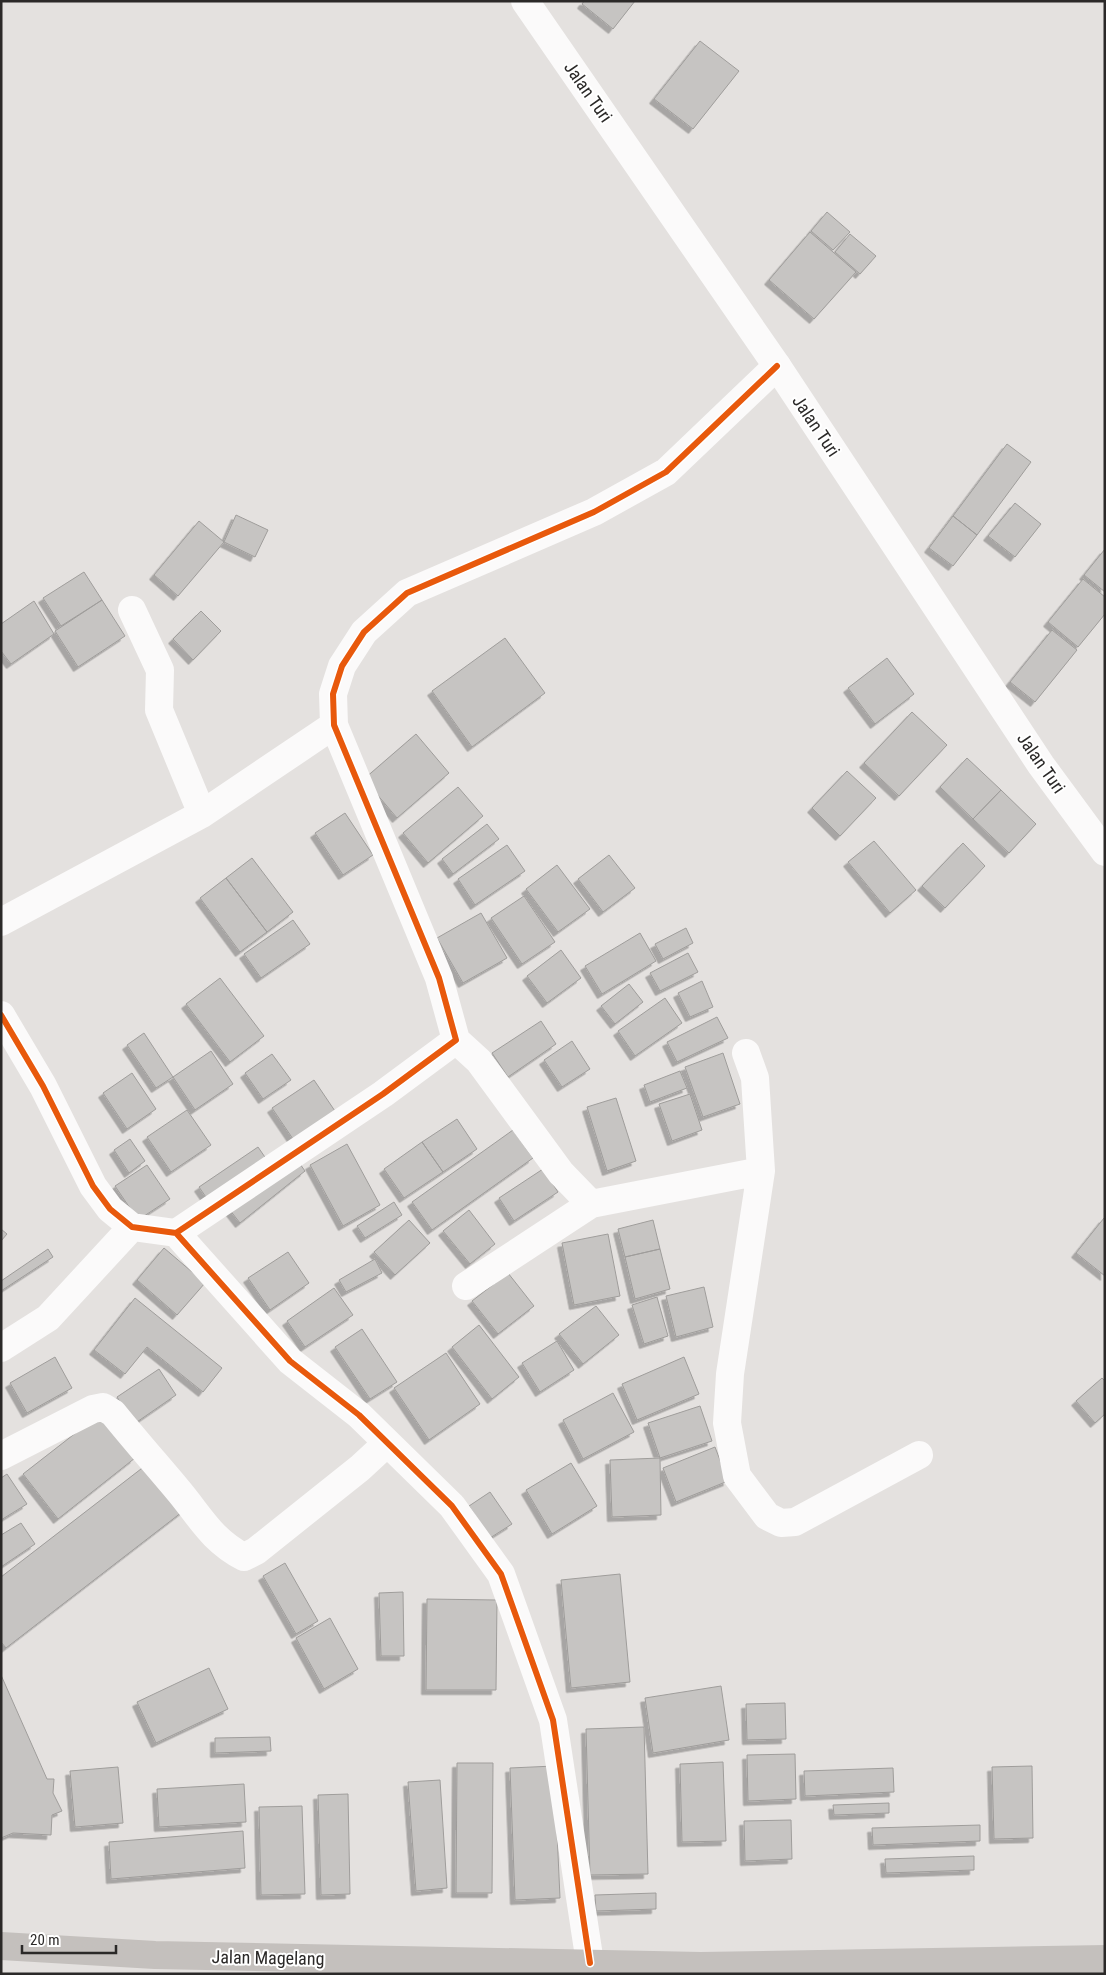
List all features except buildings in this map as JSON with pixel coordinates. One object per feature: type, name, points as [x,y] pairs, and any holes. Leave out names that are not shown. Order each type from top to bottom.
[{"type":"highway","name":"Jalan Magelang","points":[[1,1946],[155,1956],[590,1964],[701,1970],[1105,1959]]},
{"type":"street","name":"Jalan Turi","points":[[526,1],[777,366],[1040,765],[1105,852]]},
{"type":"street","points":[[591,1204],[561,1173],[479,1061],[456,1040],[440,978],[334,725],[333,694],[342,666],[364,632],[407,593],[594,512],[666,472],[777,366]]},
{"type":"street","points":[[132,610],[160,670],[159,710],[202,814]]},
{"type":"street","points":[[1,922],[202,814],[334,725]]},
{"type":"street","points":[[1,1015],[43,1086],[92,1186],[110,1209],[132,1227],[176,1233],[290,1361],[359,1416],[452,1506],[501,1574],[553,1720],[590,1964]]},
{"type":"street","points":[[176,1233],[383,1094],[456,1040]]},
{"type":"street","points":[[746,1053],[754,1078],[761,1171],[730,1374],[727,1423],[737,1476],[767,1516],[781,1523],[795,1522],[920,1455]]},
{"type":"street","points":[[466,1286],[591,1204],[761,1171]]},
{"type":"street","points":[[1,1348],[48,1318],[132,1227]]},
{"type":"street","points":[[1,1456],[94,1409],[103,1407],[113,1413],[179,1491],[209,1531],[225,1547],[244,1557],[256,1551],[360,1468],[387,1443]]},
{"type":"cycle path","points":[[176,1233],[383,1094],[456,1040],[439,978],[334,725],[333,694],[342,666],[364,632],[407,593],[594,512],[666,472],[777,366]]},
{"type":"cycle path","points":[[1,1015],[43,1086],[93,1186],[110,1209],[132,1227],[176,1233],[290,1361],[359,1415],[452,1506],[501,1574],[553,1720],[590,1963]]}]
